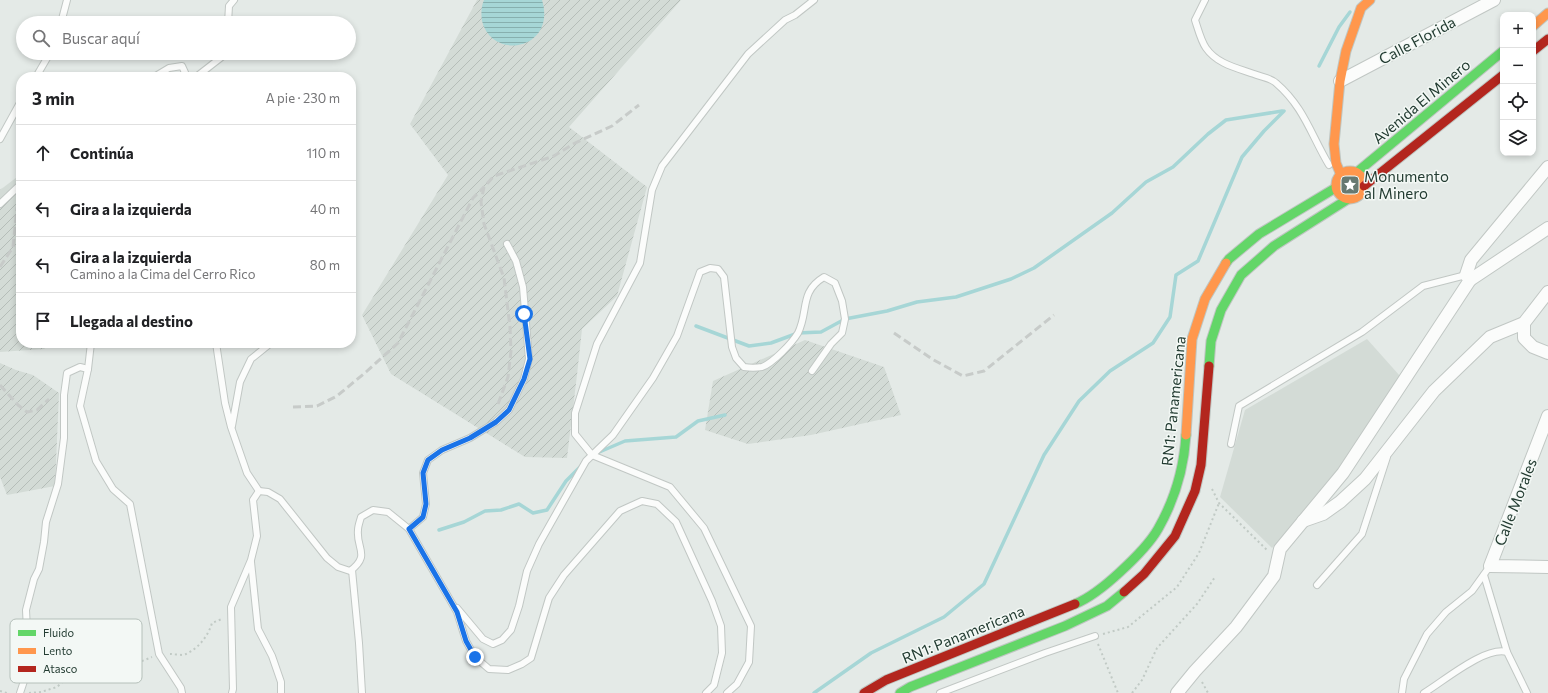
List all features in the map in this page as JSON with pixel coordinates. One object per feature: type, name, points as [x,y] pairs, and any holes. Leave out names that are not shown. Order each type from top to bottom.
[{"type":"main road","points":[[1338,181],[1348,171],[1356,173],[1362,178],[1364,186],[1358,196],[1348,198],[1340,194],[1338,181],[1334,144],[1340,80],[1346,50],[1361,8],[1370,0]]},
{"type":"main road","points":[[1536,23],[1548,13]]},
{"type":"main road","points":[[1536,49],[1548,39]]},
{"type":"main road","name":"Avenida El Minero","points":[[1356,173],[1500,53]]},
{"type":"main road","name":"Avenida El Minero","points":[[1364,186],[1500,77]]},
{"type":"main road","name":"RN1: Panamericana","points":[[864,693],[886,680],[1082,600],[1104,587],[1133,560],[1158,530],[1175,492],[1185,445],[1192,339],[1205,299],[1229,259],[1259,234],[1338,181]]},
{"type":"main road","name":"RN1: Panamericana","points":[[900,693],[910,687],[1066,626],[1107,606],[1144,574],[1175,536],[1195,491],[1201,465],[1211,341],[1221,310],[1241,275],[1274,246],[1348,198]]},
{"type":"street","name":"Calle Florida","points":[[1340,80],[1494,0]]},
{"type":"street","points":[[1177,693],[1195,670],[1236,627],[1274,576],[1280,549],[1343,473],[1468,277],[1471,260],[1548,167]]},
{"type":"street","points":[[1468,277],[1548,228]]},
{"type":"street","points":[[1303,521],[1323,514],[1340,502],[1366,479],[1434,391],[1490,337],[1524,323],[1548,292]]},
{"type":"street","points":[[1524,323],[1524,338],[1532,347],[1548,353]]},
{"type":"street","name":"Calle Morales","points":[[1487,570],[1548,416]]},
{"type":"street","points":[[1487,570],[1548,568]]},
{"type":"lane","points":[[63,16],[67,0]]},
{"type":"lane","points":[[228,16],[229,6],[234,0]]},
{"type":"lane","points":[[727,693],[737,684],[749,662],[752,626],[704,528],[670,487],[592,455],[575,434],[575,413],[597,344],[640,263],[652,190],[662,166],[748,54],[785,20],[795,15],[814,0]]},
{"type":"lane","points":[[1205,0],[1195,20],[1205,48],[1215,58],[1230,66],[1275,82],[1295,102],[1305,118],[1320,151],[1338,181]]},
{"type":"lane","points":[[39,72],[46,60]]},
{"type":"lane","points":[[202,72],[218,60]]},
{"type":"lane","points":[[163,72],[170,68],[182,66],[185,72]]},
{"type":"lane","points":[[0,139],[16,111]]},
{"type":"lane","points":[[0,204],[16,189]]},
{"type":"lane","points":[[409,529],[423,517],[426,504],[423,473],[428,460],[442,450],[470,438],[496,422],[509,410],[524,379],[530,359],[523,287],[516,261],[506,244]]},
{"type":"lane","points":[[451,600],[483,639],[493,644],[502,640],[511,630],[519,606],[527,571],[539,544],[586,461],[613,434],[652,378],[677,336],[700,272],[710,268],[718,269],[724,277],[732,347],[736,358],[744,367],[755,368],[764,366],[782,352],[798,333],[809,291],[815,282],[824,277],[835,283],[842,301],[845,319],[842,333],[831,344],[812,371]]},
{"type":"lane","points":[[1231,444],[1239,406],[1362,332],[1423,286],[1468,277]]},
{"type":"lane","points":[[90,348],[88,370],[80,406],[96,461],[113,489],[130,504],[159,654],[181,688],[182,693]]},
{"type":"lane","points":[[217,348],[225,403],[231,427],[247,473],[259,492]]},
{"type":"lane","points":[[231,427],[240,382],[251,359],[265,348]]},
{"type":"lane","points":[[26,619],[26,610],[34,579],[39,569],[46,522],[58,484],[64,438],[64,395],[67,373],[80,367],[88,370]]},
{"type":"lane","points":[[1317,585],[1362,534],[1390,448]]},
{"type":"lane","points":[[232,693],[231,607],[251,560],[257,536],[253,500],[259,492]]},
{"type":"lane","points":[[259,492],[268,492],[280,499],[327,558],[338,567],[350,571],[358,565],[362,553],[358,531],[361,517],[373,510],[388,512],[409,529],[451,600],[457,612],[466,641],[475,657],[489,669],[508,670],[531,658],[550,598],[564,575],[620,511],[642,501],[657,504],[676,522],[712,601],[721,626],[722,653],[714,685],[706,693]]},
{"type":"lane","points":[[251,560],[258,629],[272,656],[281,682],[281,693]]},
{"type":"lane","points":[[352,570],[362,693]]},
{"type":"lane","points":[[1487,570],[1507,652],[1527,693]]},
{"type":"lane","points":[[1402,693],[1404,679],[1427,634],[1446,612],[1472,591],[1487,570]]},
{"type":"lane","points":[[940,693],[1045,653],[1095,636]]},
{"type":"lane","points":[[1424,693],[1477,658],[1500,650],[1507,652]]},
{"type":"lane","points":[[20,693],[23,683]]},
{"type":"path","points":[[1210,484],[1218,503],[1277,560]]},
{"type":"path","points":[[1118,693],[1095,636],[1128,627],[1177,587],[1199,553],[1218,503]]},
{"type":"path","points":[[1132,693],[1142,680],[1157,648],[1197,604],[1215,577]]},
{"type":"path","points":[[142,661],[159,654],[185,655],[198,646],[209,634],[212,623],[231,616]]},
{"type":"path","points":[[28,693],[41,692],[57,687],[61,683]]},
{"type":"path","points":[[0,691],[7,693]]},
{"type":"shaded area","points":[[477,0],[681,0],[569,127],[647,187],[617,296],[582,329],[567,458],[525,457],[391,374],[362,315],[448,175],[410,124]]},
{"type":"shaded area","points":[[16,178],[16,348],[45,348],[44,349],[0,352],[0,190]]},
{"type":"shaded area","points":[[1367,339],[1400,376],[1361,441],[1321,494],[1272,548],[1220,497],[1245,410]]},
{"type":"shaded area","points":[[805,340],[884,367],[901,415],[811,435],[748,444],[705,430],[713,381]]},
{"type":"shaded area","points":[[0,363],[33,375],[59,393],[55,486],[7,495],[0,477]]},
{"type":"green space","points":[[1342,178],[1358,178],[1359,191],[1350,196]]},
{"type":"water","points":[[484,0],[542,0],[544,17],[540,30],[532,39],[521,44],[509,45],[498,42],[488,34],[482,21],[482,5]]},
{"type":"waterway","points":[[1319,66],[1339,27],[1350,12]]},
{"type":"waterway","points":[[696,326],[749,346],[771,343],[798,333],[821,332],[845,319],[887,311],[917,302],[956,297],[1011,279],[1034,268],[1112,213],[1146,182],[1173,167],[1208,134],[1226,120],[1282,111]]},
{"type":"waterway","points":[[814,693],[871,653],[944,617],[984,584],[1044,455],[1079,401],[1110,371],[1153,343],[1170,317],[1176,275],[1198,261],[1242,157],[1264,131],[1284,111]]},
{"type":"waterway","points":[[597,453],[625,441],[676,437],[698,421],[725,415]]},
{"type":"waterway","points":[[439,530],[464,522],[485,511],[501,510],[519,504],[533,513],[547,510],[566,481],[581,466]]},
{"type":"railway","points":[[498,404],[508,377],[511,351],[510,327],[504,278],[484,224],[481,202],[484,187],[494,176],[554,156],[573,144],[612,126],[639,105]]},
{"type":"railway","points":[[293,407],[317,406],[337,396],[398,343],[473,198],[484,187]]},
{"type":"railway","points":[[0,267],[13,247],[16,218]]},
{"type":"railway","points":[[894,333],[932,359],[963,376],[984,371],[1054,315]]},
{"type":"railway","points":[[0,385],[18,405],[27,412],[37,410],[49,399]]},
{"type":"traffic: fast","points":[[1356,173],[1500,53]]},
{"type":"traffic: fast","points":[[1226,263],[1259,234],[1337,187]]},
{"type":"traffic: fast","points":[[1209,366],[1211,341],[1221,310],[1241,275],[1274,246],[1348,199]]},
{"type":"traffic: fast","points":[[1075,604],[1093,594],[1109,582],[1125,568],[1155,534],[1169,507],[1177,484],[1183,459],[1186,435]]},
{"type":"traffic: fast","points":[[900,693],[910,687],[1065,626],[1107,606],[1124,592]]},
{"type":"traffic: slow","points":[[1341,175],[1336,163],[1334,144],[1340,81],[1346,51],[1361,8],[1370,0]]},
{"type":"traffic: slow","points":[[1536,23],[1548,13]]},
{"type":"traffic: slow","points":[[1350,171],[1360,175],[1364,185],[1360,195],[1350,199],[1340,195],[1336,185],[1340,175],[1350,171]]},
{"type":"traffic: slow","points":[[1186,435],[1192,339],[1205,299],[1226,263]]},
{"type":"traffic: jam","points":[[1536,49],[1548,39]]},
{"type":"traffic: jam","points":[[1364,186],[1500,77]]},
{"type":"traffic: jam","points":[[1124,592],[1144,574],[1175,536],[1195,491],[1201,465],[1209,366]]},
{"type":"traffic: jam","points":[[864,693],[886,680],[1075,604]]},
{"type":"place","name":"Monumento al Minero","points":[[1350,185]]},
{"type":"route","points":[[475,657],[466,641],[457,612],[409,529],[423,517],[426,504],[423,473],[428,460],[442,450],[470,438],[496,422],[509,410],[524,379],[530,359],[524,314]]}]
